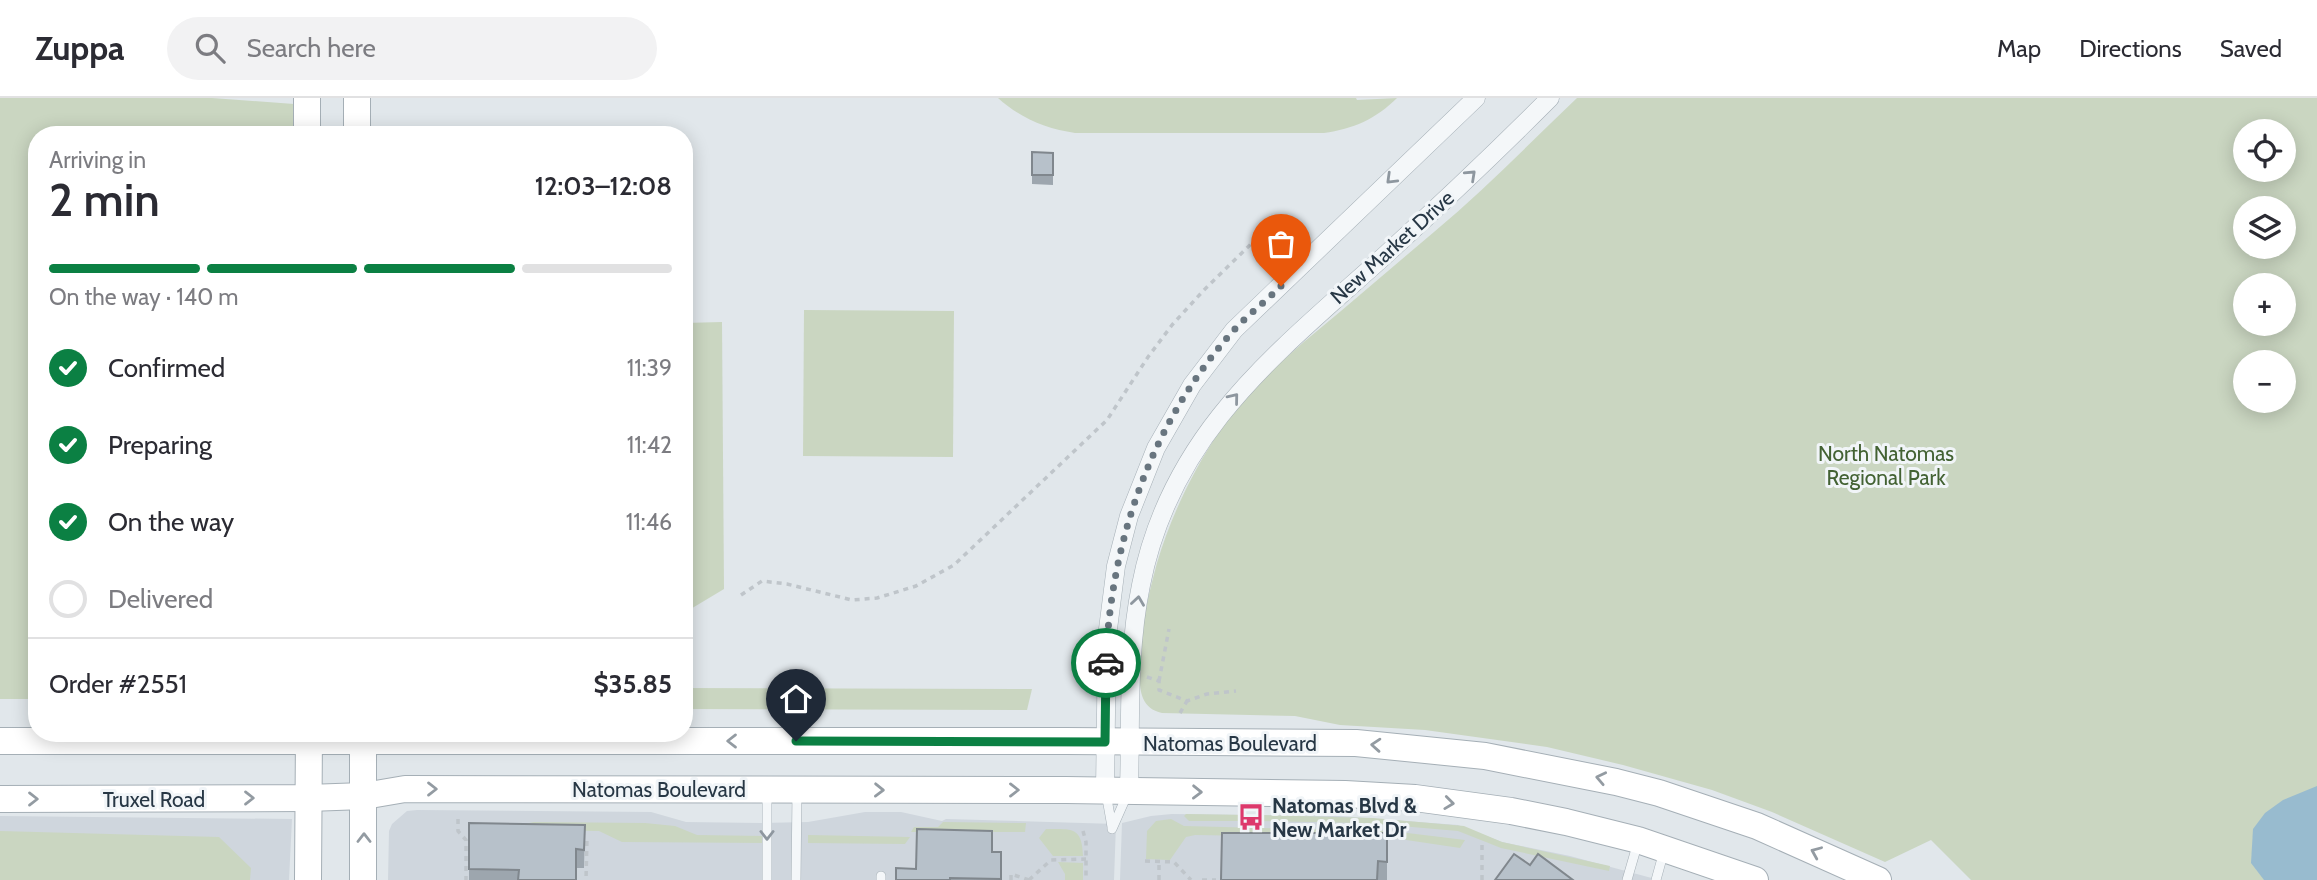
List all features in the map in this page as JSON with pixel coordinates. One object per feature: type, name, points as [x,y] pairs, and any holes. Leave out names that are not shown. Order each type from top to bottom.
[{"type":"main road","points":[[307,98],[307,126]]},
{"type":"main road","points":[[348,98],[356,126]]},
{"type":"main road","points":[[357,98],[357,126]]},
{"type":"main road","name":"Natomas Boulevard","points":[[693,739],[1356,743],[1485,756],[1616,782],[1694,804],[1757,827],[1878,880]]},
{"type":"main road","points":[[0,741],[28,741]]},
{"type":"main road","points":[[308,880],[309,742]]},
{"type":"main road","points":[[363,742],[363,880]]},
{"type":"main road","name":"Natomas Boulevard","points":[[308,798],[364,796],[405,789],[1345,794],[1415,799],[1511,811],[1638,840],[1755,880]]},
{"type":"main road","name":"Truxel Road","points":[[0,799],[308,798]]},
{"type":"street","name":"New Market Drive","points":[[1117,791],[1118,742],[1107,637],[1116,566],[1129,516],[1156,447],[1192,385],[1234,330],[1476,98]]},
{"type":"street","name":"New Market Drive","points":[[1117,791],[1118,742],[1141,583],[1160,519],[1184,466],[1216,420],[1250,379],[1475,172],[1550,98]]},
{"type":"lane","points":[[767,789],[767,880]]},
{"type":"lane","points":[[796,880],[797,789]]},
{"type":"lane","points":[[1627,880],[1638,840]]},
{"type":"lane","points":[[1656,880],[1665,849]]},
{"type":"path","points":[[741,595],[762,581],[788,584],[852,600],[877,598],[916,586],[954,565],[1107,420],[1171,325],[1250,245],[1259,231]]},
{"type":"path","points":[[1169,629],[1159,690],[1187,701],[1208,694],[1236,691]]},
{"type":"path","points":[[1142,676],[1159,681]]},
{"type":"path","points":[[1180,713],[1187,701]]},
{"type":"path","points":[[458,819],[458,831],[466,840],[466,880]]},
{"type":"path","points":[[1083,831],[1086,880]]},
{"type":"path","points":[[573,838],[587,838],[586,880]]},
{"type":"path","points":[[1482,843],[1482,880]]},
{"type":"path","points":[[1011,880],[1011,874],[1029,880],[1051,860],[1086,859]]},
{"type":"path","points":[[1145,861],[1174,862],[1191,880]]},
{"type":"path","points":[[1159,862],[1159,880]]},
{"type":"path","points":[[1202,880],[1216,880]]},
{"type":"shaded area","points":[[407,811],[651,812],[686,822],[760,823],[808,822],[865,812],[901,812],[942,821],[1116,824],[1114,880],[388,880],[389,831],[392,824]]},
{"type":"shaded area","points":[[1172,814],[1338,816],[1458,825],[1502,842],[1570,856],[1659,880],[1120,880],[1122,823]]},
{"type":"shaded area","points":[[0,816],[292,819],[289,880],[0,880]]},
{"type":"green space","points":[[0,98],[212,98],[294,104],[294,126],[28,126],[28,699],[0,699]]},
{"type":"green space","points":[[998,98],[1397,98],[1364,122],[1324,133],[1075,133],[1034,121]]},
{"type":"green space","name":"North Natomas Regional Park","points":[[1577,98],[2317,98],[2317,880],[1971,880],[1931,840],[1885,862],[1772,812],[1712,790],[1547,747],[1425,730],[1340,725],[1295,716],[1162,713],[1147,705],[1140,683],[1141,644],[1157,563],[1184,494],[1221,429],[1247,396],[1277,366],[1489,183]]},
{"type":"green space","points":[[804,310],[954,311],[953,457],[803,456]]},
{"type":"green space","points":[[722,322],[724,589],[693,608],[693,323]]},
{"type":"green space","points":[[693,688],[1032,689],[1027,710],[693,709]]},
{"type":"green space","points":[[1247,815],[1247,821],[1189,821],[1184,816]]},
{"type":"green space","points":[[1260,815],[1373,818],[1464,826],[1502,842],[1610,866],[1609,871],[1501,848],[1458,831],[1366,823],[1260,821]]},
{"type":"green space","points":[[1171,819],[1184,826],[1391,831],[1465,840],[1460,848],[1393,838],[1195,835],[1186,837],[1170,860],[1146,859],[1147,831],[1156,821]]},
{"type":"green space","points":[[943,822],[1026,823],[1025,832],[911,832],[914,827],[938,827]]},
{"type":"green space","points":[[645,823],[675,826],[697,835],[765,836],[765,843],[622,842],[599,831],[524,830],[525,824]]},
{"type":"green space","points":[[1046,829],[1074,831],[1080,839],[1083,856],[1053,856],[1039,838]]},
{"type":"green space","points":[[0,831],[219,837],[251,868],[250,880],[0,880]]},
{"type":"green space","points":[[808,835],[910,837],[905,844],[808,843]]},
{"type":"green space","points":[[1058,862],[1083,863],[1083,880],[1065,880],[1065,874]]},
{"type":"water","points":[[2317,786],[2317,880],[2264,880],[2251,863],[2253,829],[2265,813],[2283,800]]},
{"type":"building","points":[[1032,152],[1053,153],[1053,175],[1032,175]]},
{"type":"building","points":[[469,823],[585,825],[584,850],[576,849],[576,880],[518,880],[519,870],[469,869]]},
{"type":"building","points":[[917,829],[992,831],[992,852],[1001,852],[1001,879],[896,880],[896,868],[916,869]]},
{"type":"building","points":[[1222,833],[1387,833],[1387,862],[1378,861],[1377,880],[1221,880]]},
{"type":"building","points":[[1514,854],[1530,865],[1538,854],[1573,880],[1495,880]]},
{"type":"way so far","points":[[1106,663],[1116,566],[1129,516],[1156,447],[1192,385],[1234,330],[1281,286]]},
{"type":"place","name":"Natomas Blvd & New Market Dr","points":[[1251,817]]},
{"type":"route","points":[[796,741],[1105,742],[1106,663]]}]
